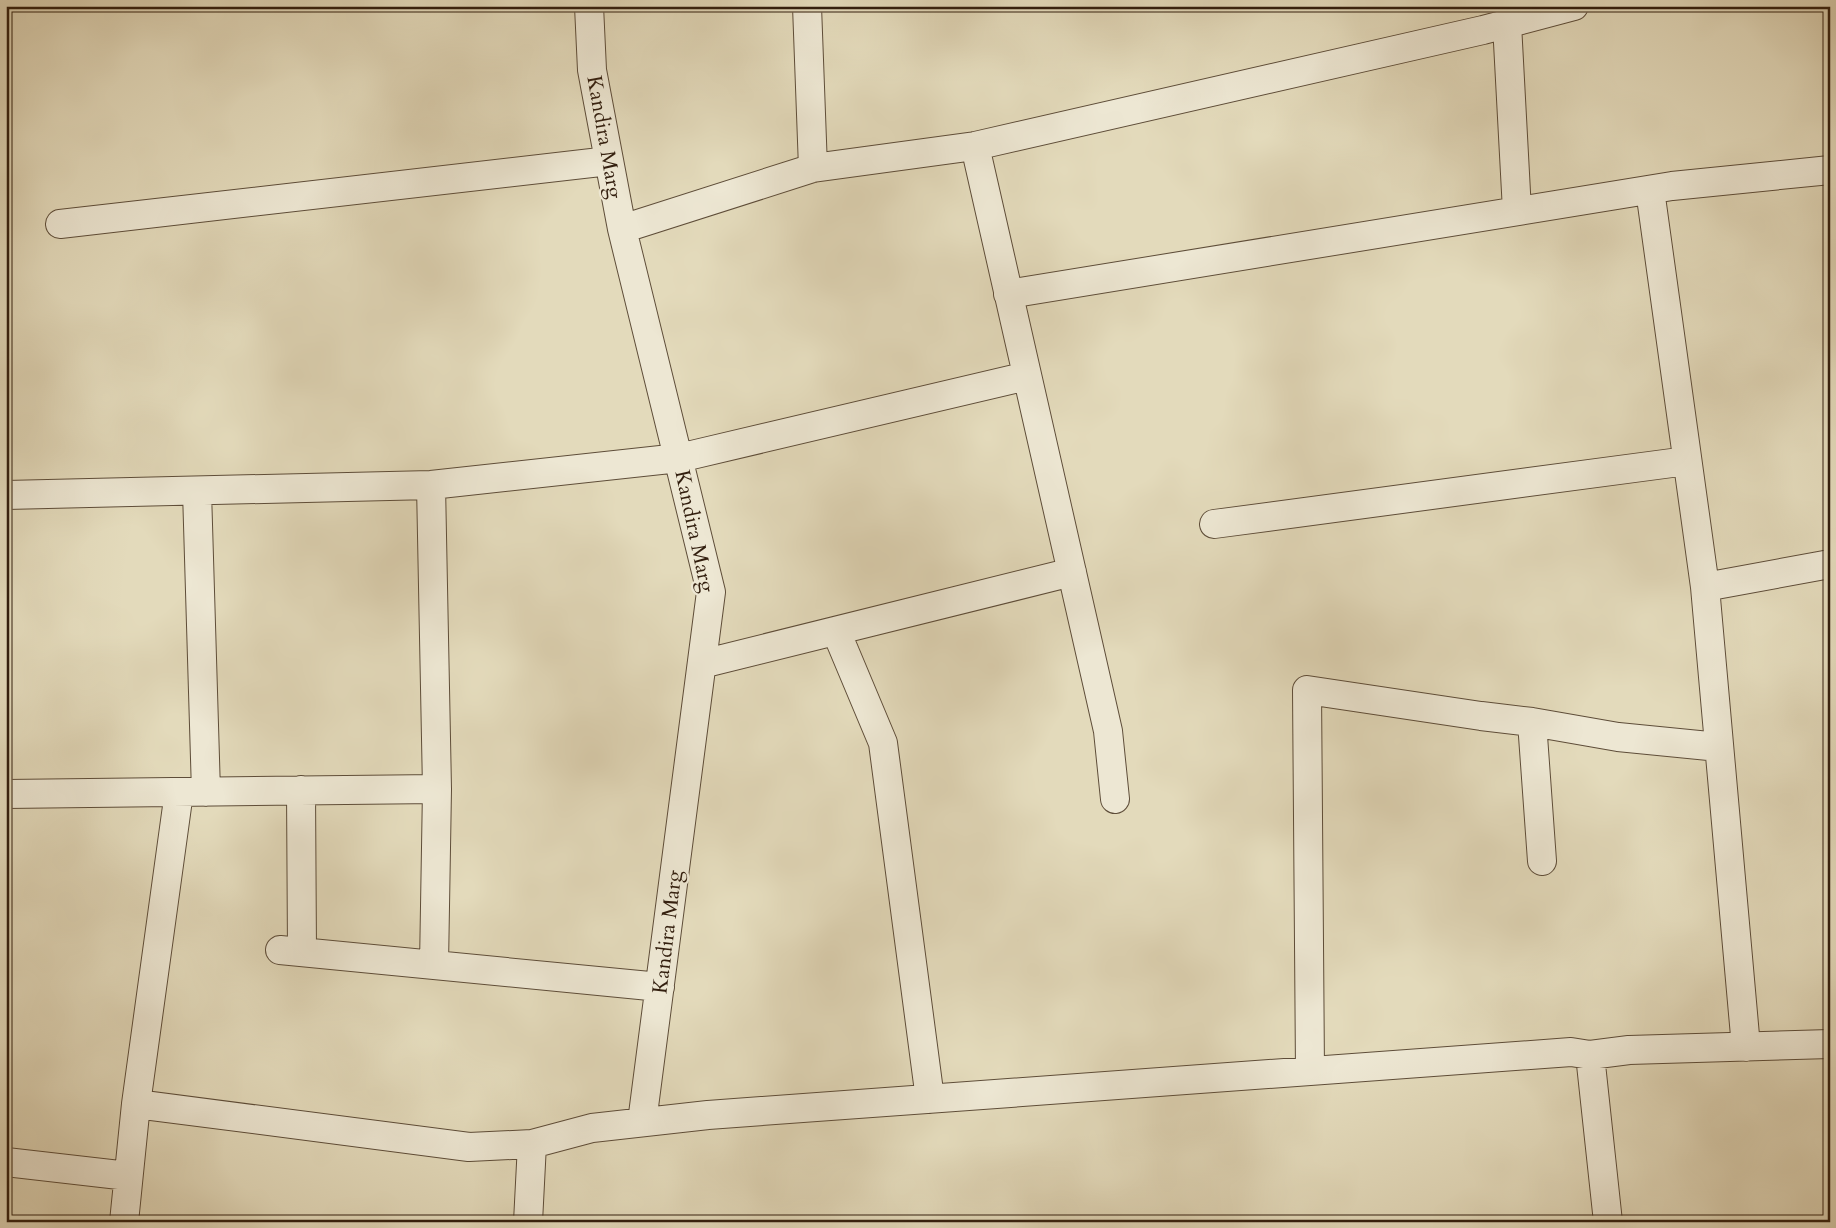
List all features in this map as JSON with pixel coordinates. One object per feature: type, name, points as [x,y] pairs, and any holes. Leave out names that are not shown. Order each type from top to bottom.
[{"type":"street","name":"Kandira Marg","points":[[589,6],[592,70],[622,229],[711,592],[642,1122]]},
{"type":"street","points":[[807,6],[813,168]]},
{"type":"street","points":[[622,229],[813,168],[974,146],[1491,20],[1574,6]]},
{"type":"street","points":[[1491,20],[1517,211]]},
{"type":"street","points":[[974,146],[1108,731],[1115,799]]},
{"type":"street","points":[[60,224],[609,161]]},
{"type":"street","points":[[1008,294],[1650,190],[1830,170]]},
{"type":"street","points":[[1650,190],[1705,587],[1746,1047]]},
{"type":"street","points":[[6,495],[431,485],[678,458],[1027,376]]},
{"type":"street","points":[[1214,524],[1687,461]]},
{"type":"street","points":[[431,485],[437,789],[434,965]]},
{"type":"street","points":[[197,491],[206,792]]},
{"type":"street","points":[[1705,587],[1830,564]]},
{"type":"street","points":[[702,664],[1072,572]]},
{"type":"street","points":[[836,631],[883,744],[930,1099]]},
{"type":"street","points":[[1310,1071],[1307,690],[1532,722],[1618,737],[1719,747]]},
{"type":"street","points":[[1532,722],[1542,861]]},
{"type":"street","points":[[6,794],[437,789]]},
{"type":"street","points":[[301,790],[291,951],[660,987]]},
{"type":"street","points":[[124,1222],[136,1104],[179,792]]},
{"type":"street","points":[[136,1104],[469,1147],[532,1144],[592,1128],[708,1115],[1571,1052],[1590,1055],[1629,1050],[1830,1044]]},
{"type":"street","points":[[1590,1055],[1608,1222]]},
{"type":"street","points":[[528,1222],[532,1144]]},
{"type":"street","points":[[6,1162],[128,1176]]}]
